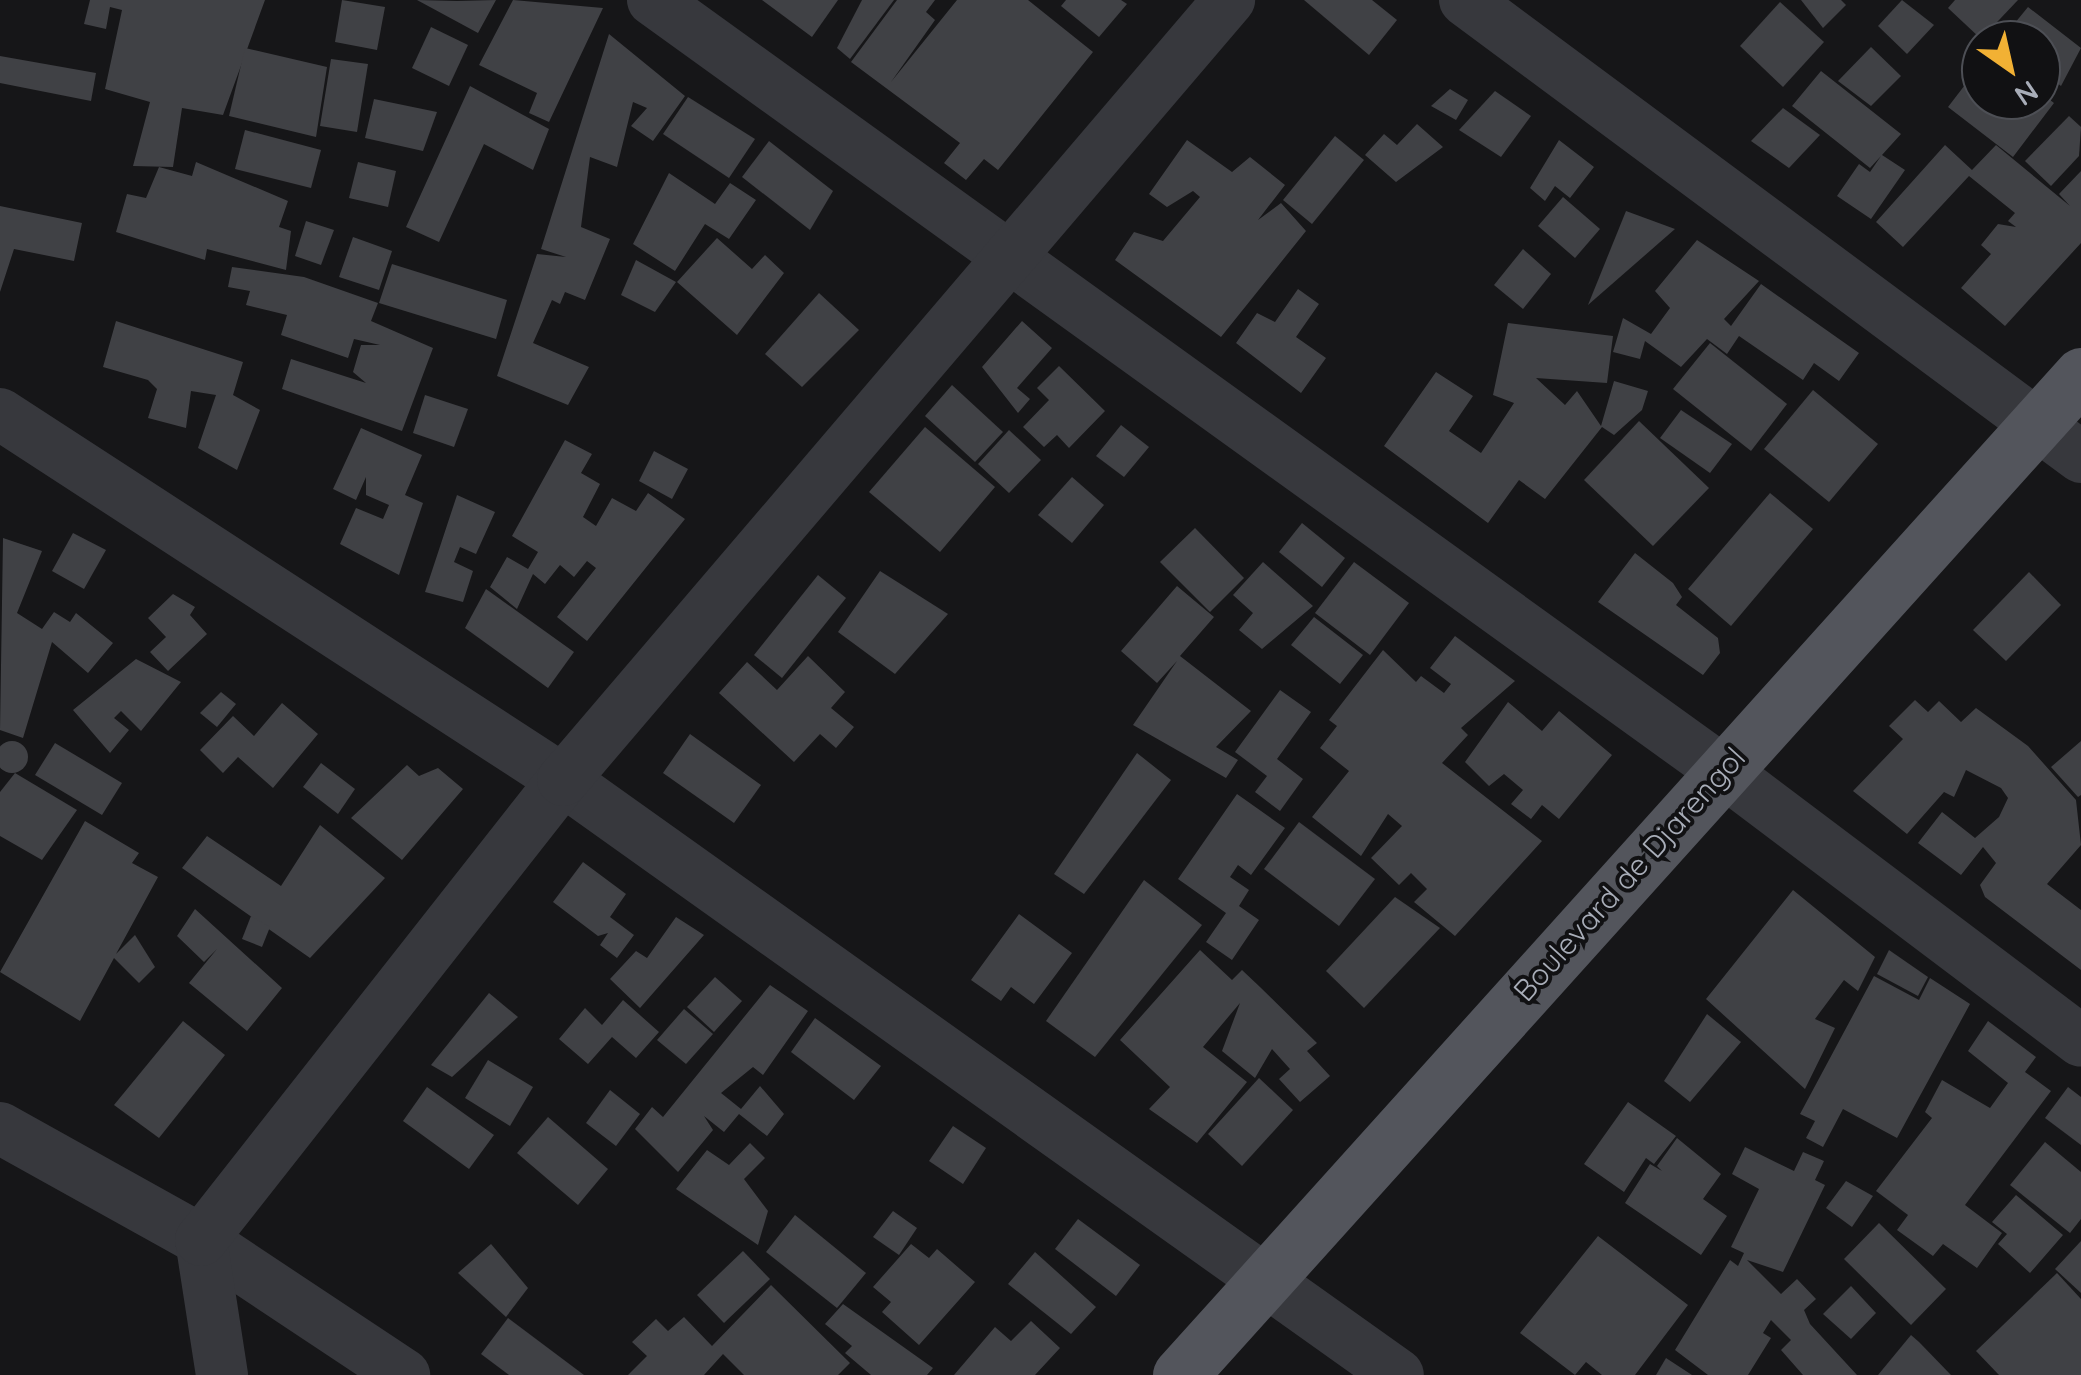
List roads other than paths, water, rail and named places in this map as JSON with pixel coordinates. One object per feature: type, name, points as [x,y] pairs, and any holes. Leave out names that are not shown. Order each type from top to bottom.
[{"type":"main road","name":"Boulevard de Djarengol","points":[[1180,1375],[2081,376]]},
{"type":"street","points":[[653,0],[1008,263],[1723,770],[2081,1041]]},
{"type":"street","points":[[222,1375],[201,1240],[562,780],[1229,0]]},
{"type":"street","points":[[1465,0],[2081,457]]},
{"type":"street","points":[[0,414],[562,780],[1398,1375]]},
{"type":"street","points":[[0,1128],[201,1240],[404,1375]]}]
